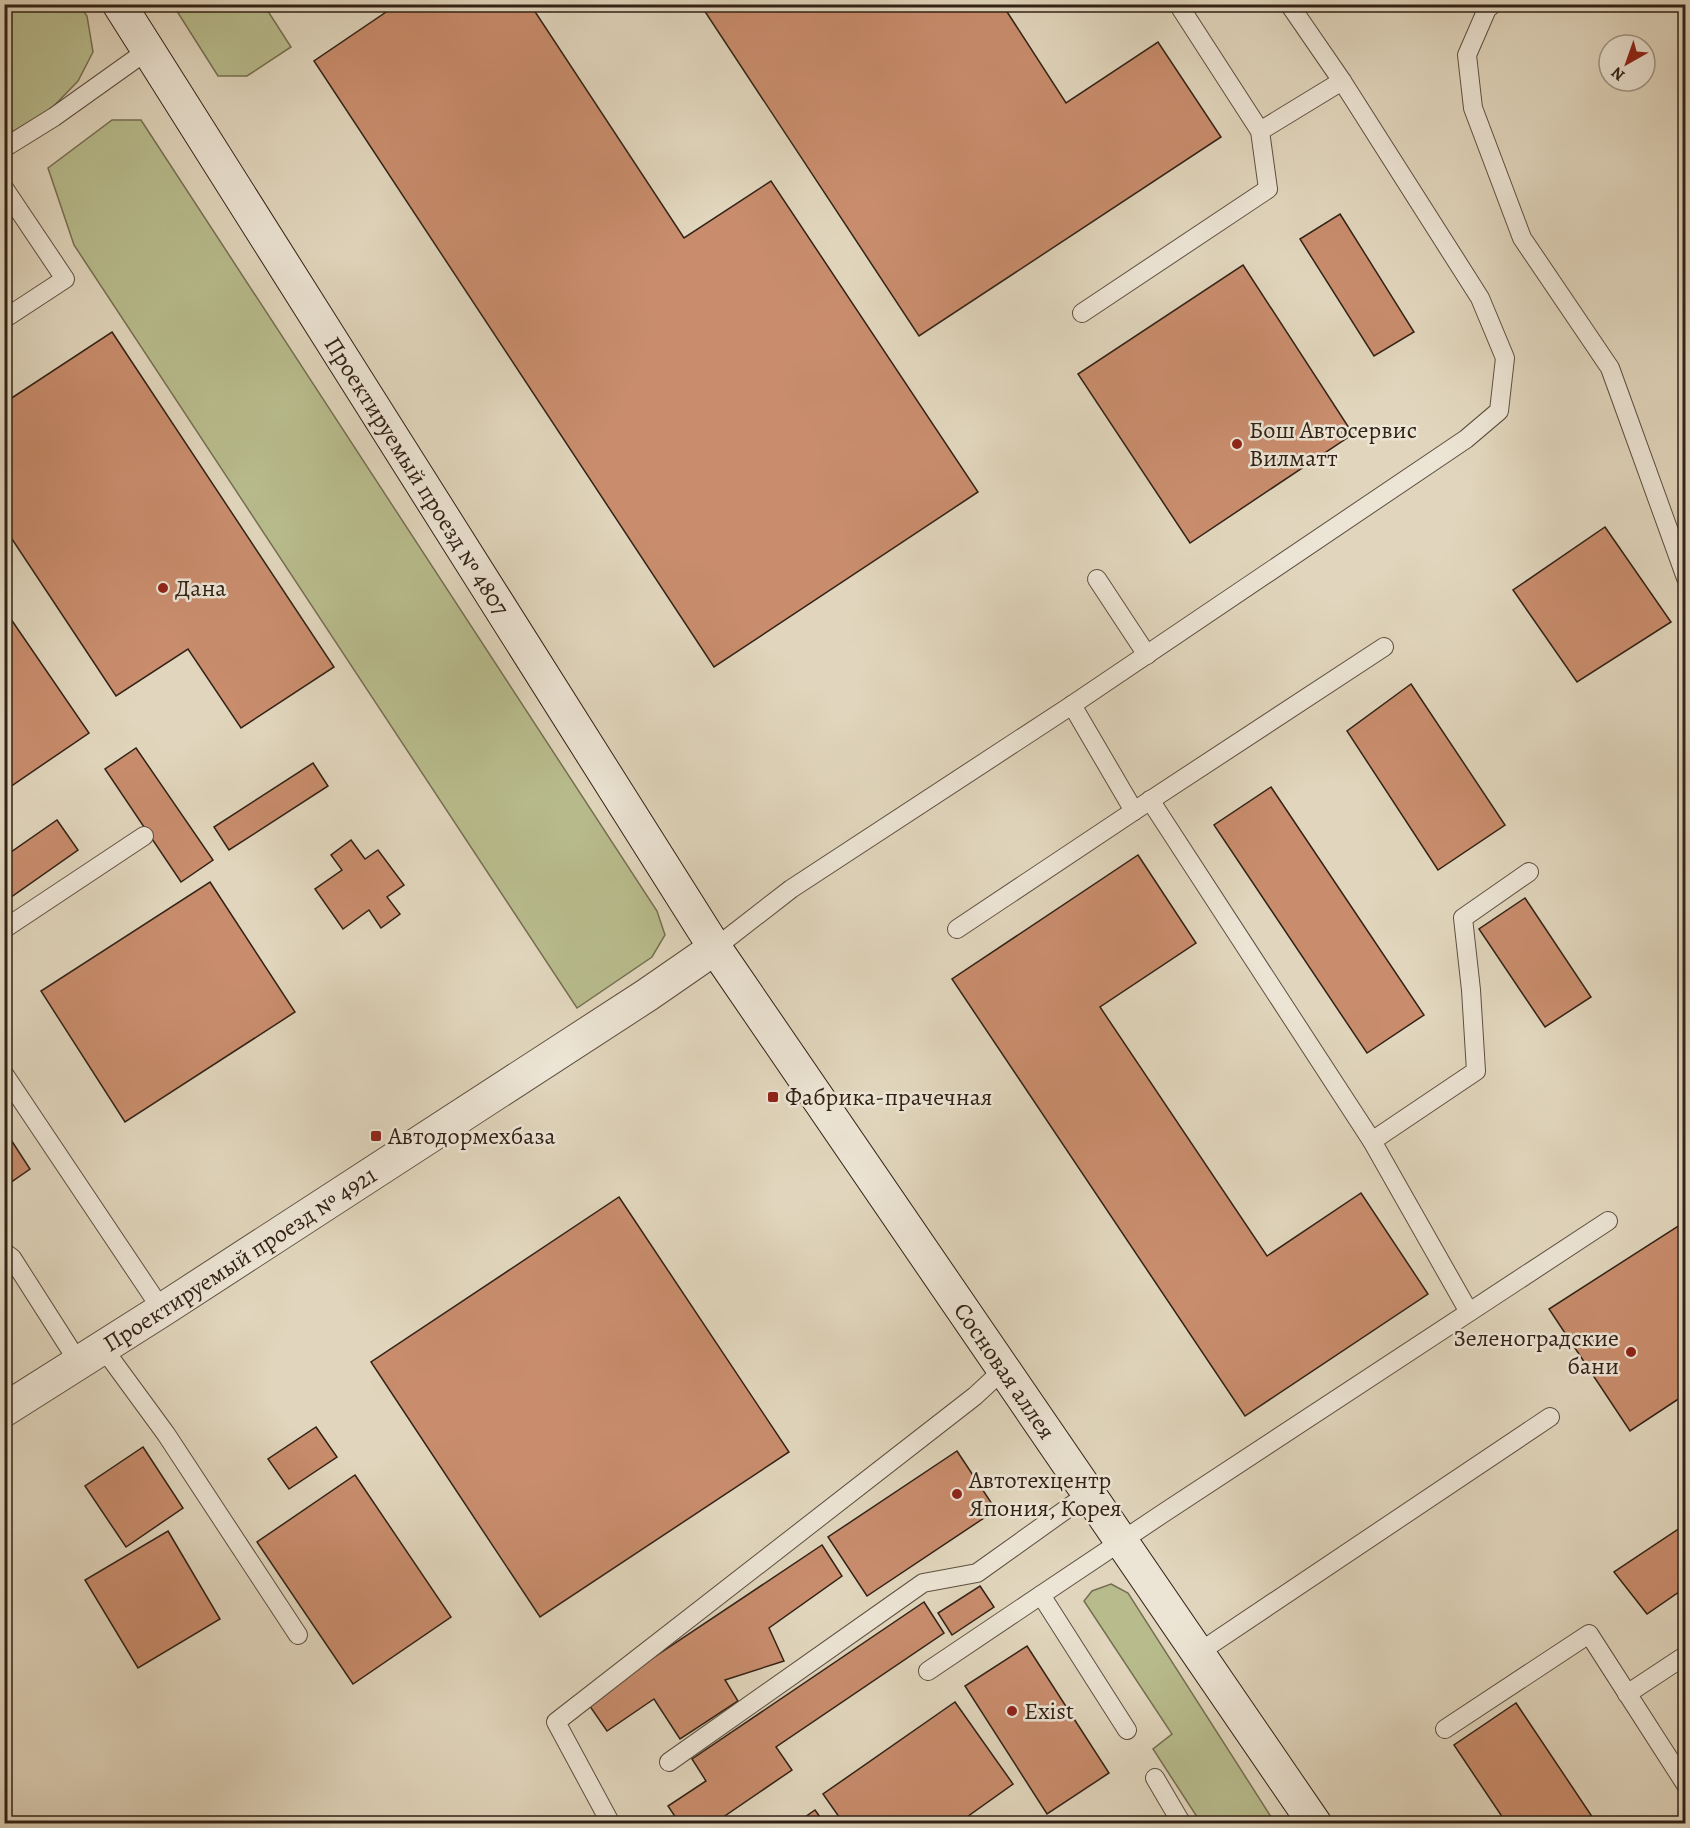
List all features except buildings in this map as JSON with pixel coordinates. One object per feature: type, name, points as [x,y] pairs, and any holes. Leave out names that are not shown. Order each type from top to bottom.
[{"type":"main road","name":"Проектируемый проезд № 4807","points":[[119,4],[715,948]]},
{"type":"main road","name":"Проектируемый проезд № 4921","points":[[4,1410],[647,995],[715,948]]},
{"type":"main road","name":"Сосновая аллея","points":[[715,948],[1315,1824]]},
{"type":"lane","points":[[1082,313],[1268,189],[1260,131],[1178,4]]},
{"type":"lane","points":[[715,948],[791,889],[1072,705],[1466,440],[1499,411],[1505,358],[1480,298],[1289,4]]},
{"type":"lane","points":[[1493,4],[1487,9],[1467,55],[1473,108],[1522,238],[1610,368],[1686,578]]},
{"type":"lane","points":[[4,148],[54,117],[148,50]]},
{"type":"lane","points":[[1260,131],[1341,81]]},
{"type":"lane","points":[[4,188],[65,279],[4,319]]},
{"type":"lane","points":[[1097,579],[1147,655]]},
{"type":"lane","points":[[957,929],[1384,647]]},
{"type":"lane","points":[[1072,705],[1134,811]]},
{"type":"lane","points":[[1150,800],[1372,1141],[1469,1312]]},
{"type":"lane","points":[[4,929],[144,836]]},
{"type":"lane","points":[[1372,1141],[1476,1071],[1471,990],[1463,918],[1529,872]]},
{"type":"lane","points":[[4,1074],[162,1310]]},
{"type":"lane","points":[[928,1671],[1122,1540],[1608,1221]]},
{"type":"lane","points":[[4,1252],[12,1258],[91,1355],[166,1434],[298,1635]]},
{"type":"lane","points":[[611,1824],[556,1722],[975,1396],[1004,1370]]},
{"type":"lane","points":[[1198,1653],[1550,1417]]},
{"type":"lane","points":[[669,1762],[923,1583],[977,1573],[1089,1493]]},
{"type":"lane","points":[[1041,1595],[1126,1730]]},
{"type":"lane","points":[[1445,1729],[1589,1634],[1686,1785]]},
{"type":"lane","points":[[1627,1694],[1686,1655]]},
{"type":"lane","points":[[1155,1778],[1182,1824]]},
{"type":"green space","points":[[5,5],[79,5],[87,16],[93,52],[78,81],[47,113],[6,136]]},
{"type":"green space","points":[[173,5],[264,5],[291,47],[247,76],[218,76]]},
{"type":"green space","points":[[112,120],[141,120],[657,911],[665,935],[652,957],[577,1008],[74,245],[48,168]]},
{"type":"green space","points":[[1111,1584],[1128,1593],[1275,1823],[1201,1823],[1153,1749],[1172,1734],[1084,1601],[1092,1591]]},
{"type":"place","name":"Бош Автосервис Вилматт","points":[[1237,444]]},
{"type":"place","name":"Дана","points":[[163,588]]},
{"type":"place","name":"Фабрика-прачечная","points":[[773,1097]]},
{"type":"place","name":"Автодормехбаза","points":[[376,1136]]},
{"type":"place","name":"Зеленоградские бани","points":[[1631,1352]]},
{"type":"place","name":"Автотехцентр Япония, Корея","points":[[957,1494]]},
{"type":"place","name":"Exist","points":[[1012,1711]]}]
